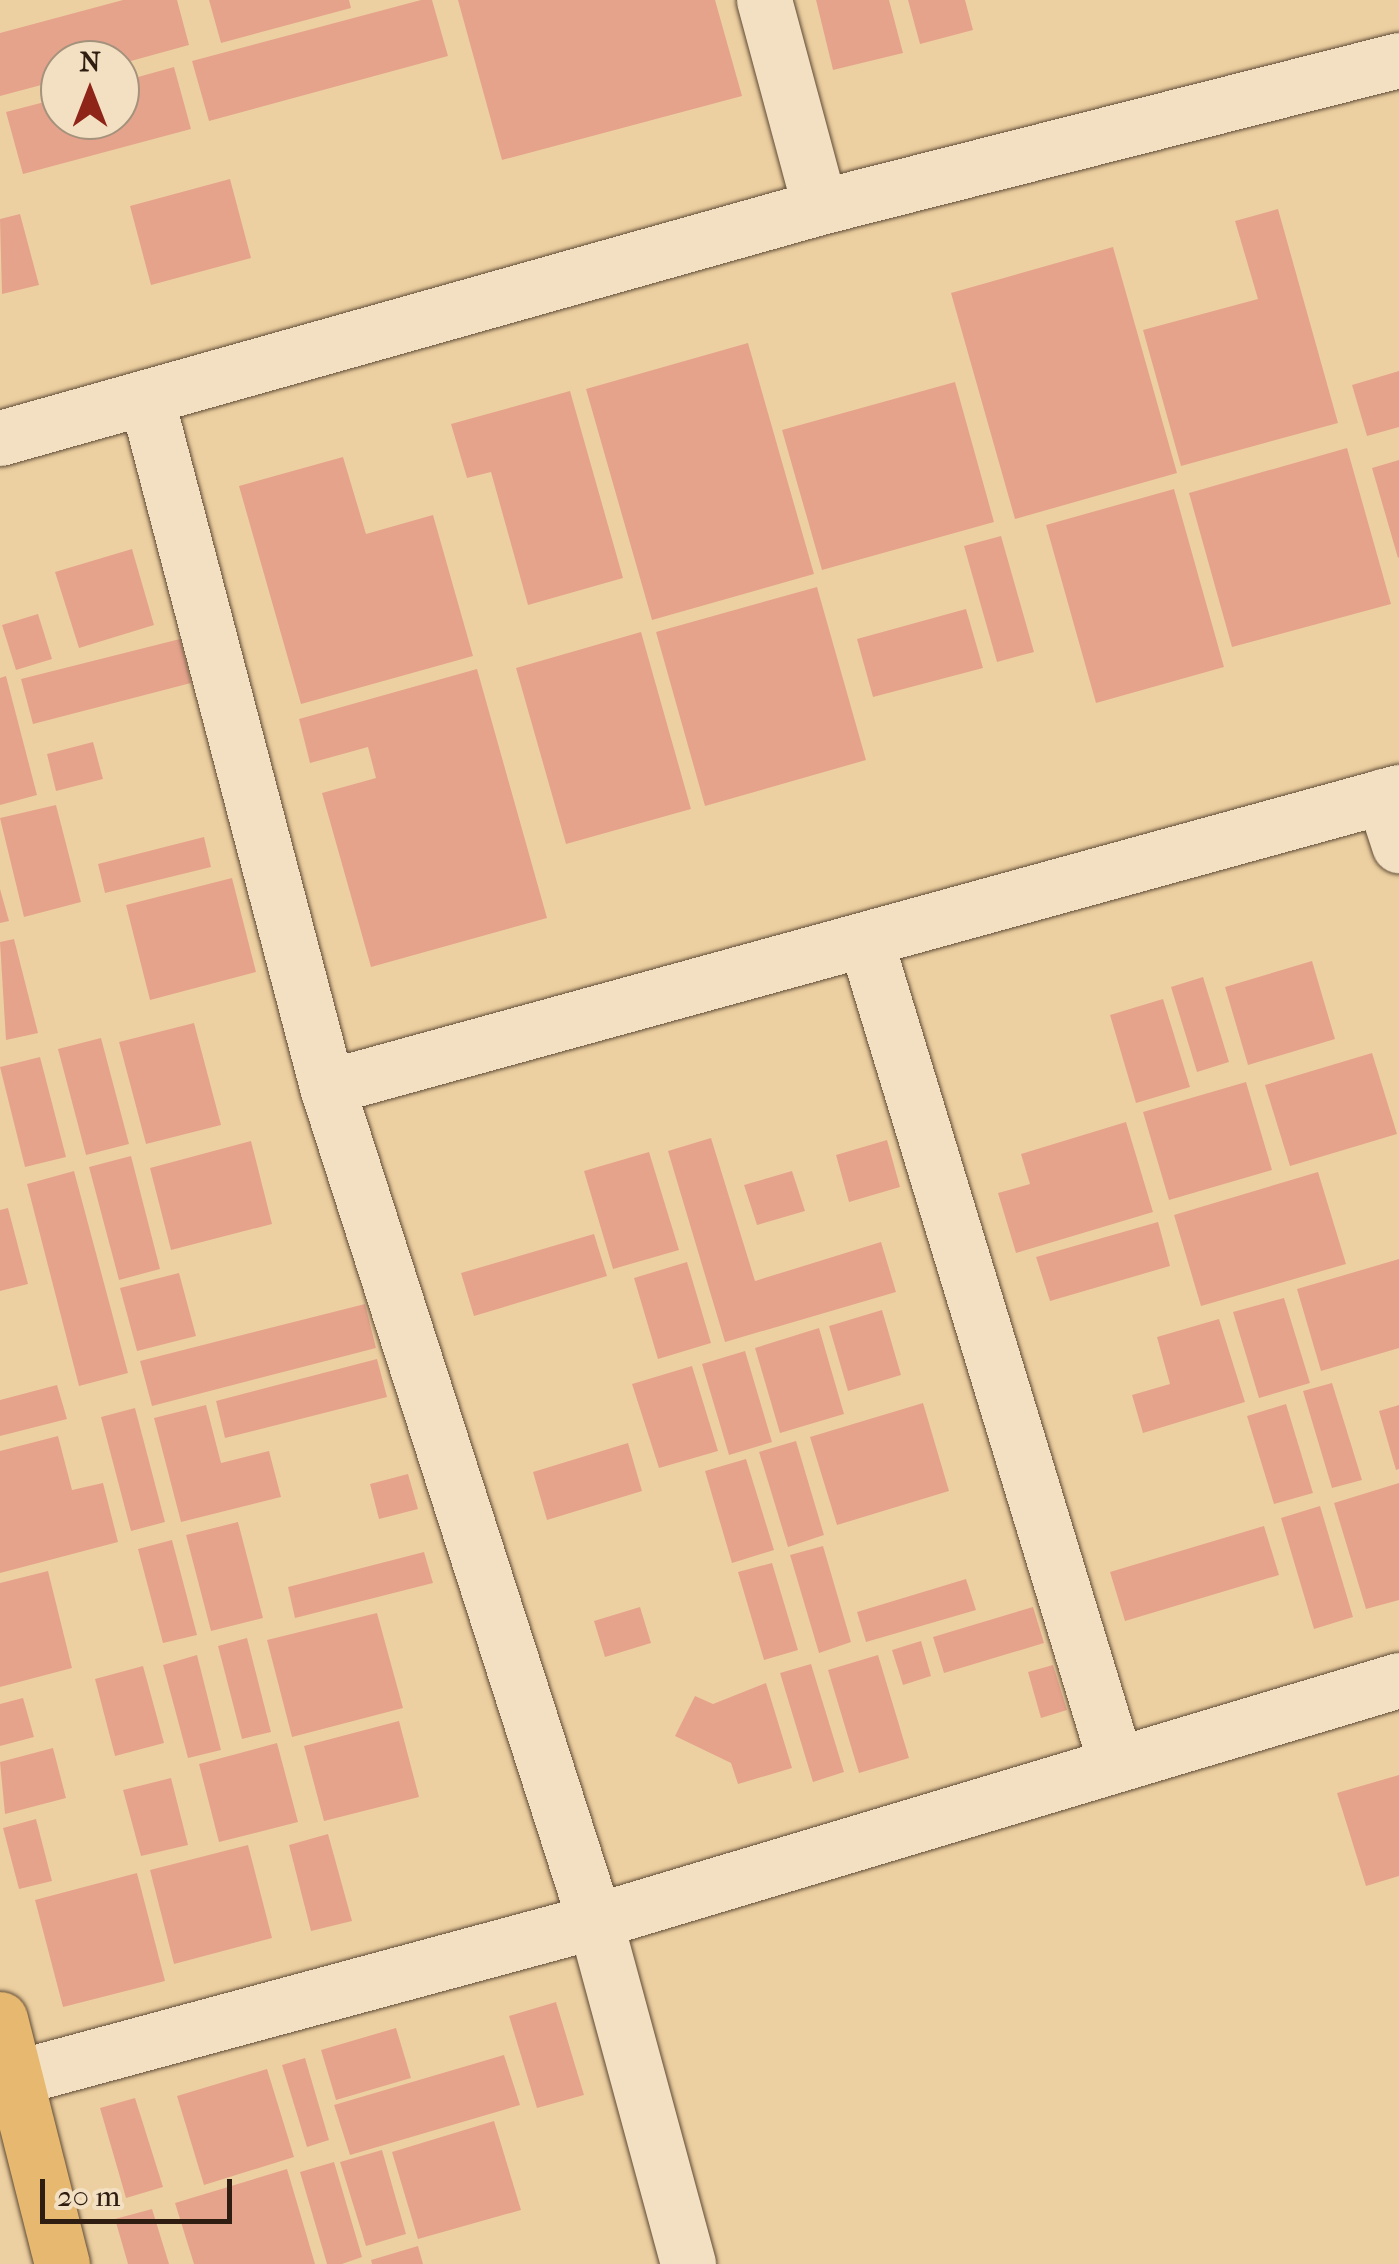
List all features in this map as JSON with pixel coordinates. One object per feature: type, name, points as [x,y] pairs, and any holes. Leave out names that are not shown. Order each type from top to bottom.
[{"type":"main road","points":[[0,2019],[7,2080],[62,2264]]},
{"type":"street","points":[[764,0],[820,207]]},
{"type":"street","points":[[0,438],[820,207],[1399,60]]},
{"type":"street","points":[[146,397],[327,1087],[595,1921],[688,2264]]},
{"type":"street","points":[[327,1087],[865,939],[1394,811]]},
{"type":"street","points":[[865,939],[1115,1760]]},
{"type":"street","points":[[7,2080],[595,1921],[1115,1760],[1399,1680]]},
{"type":"building","points":[[123,0],[177,0],[189,45],[140,58],[140,40],[40,40],[40,85],[0,96],[0,33]]},
{"type":"building","points":[[209,0],[349,0],[351,8],[221,43]]},
{"type":"building","points":[[432,0],[448,56],[209,121],[192,61]]},
{"type":"building","points":[[458,0],[715,0],[742,96],[502,160]]},
{"type":"building","points":[[816,0],[889,0],[903,53],[833,70]]},
{"type":"building","points":[[908,0],[965,0],[973,30],[920,44]]},
{"type":"building","points":[[174,67],[191,129],[23,174],[6,112],[40,103],[40,140],[140,140],[140,76]]},
{"type":"building","points":[[230,179],[251,258],[151,285],[130,206]]},
{"type":"building","points":[[1278,209],[1338,423],[1181,466],[1143,330],[1258,299],[1235,221]]},
{"type":"building","points":[[20,214],[39,285],[2,294],[0,219]]},
{"type":"building","points":[[1113,247],[1177,473],[1015,519],[951,293]]},
{"type":"building","points":[[748,343],[814,574],[652,620],[586,389]]},
{"type":"building","points":[[1399,371],[1399,427],[1367,436],[1352,385]]},
{"type":"building","points":[[955,382],[994,522],[822,570],[782,430]]},
{"type":"building","points":[[570,391],[623,578],[528,605],[491,472],[467,478],[451,424]]},
{"type":"building","points":[[1347,448],[1391,604],[1232,647],[1189,493]]},
{"type":"building","points":[[343,457],[366,534],[433,515],[473,656],[301,704],[239,486]]},
{"type":"building","points":[[1399,460],[1399,557],[1398,558],[1372,468]]},
{"type":"building","points":[[1174,489],[1224,667],[1096,703],[1046,525]]},
{"type":"building","points":[[1001,536],[1034,652],[997,662],[964,546]]},
{"type":"building","points":[[132,549],[154,625],[79,648],[55,572]]},
{"type":"building","points":[[817,587],[866,760],[705,806],[656,632]]},
{"type":"building","points":[[966,609],[983,668],[873,697],[857,639]]},
{"type":"building","points":[[38,614],[52,659],[16,670],[2,625]]},
{"type":"building","points":[[641,632],[691,809],[566,844],[516,668]]},
{"type":"building","points":[[180,639],[191,683],[33,724],[21,679]]},
{"type":"building","points":[[477,669],[547,918],[371,967],[322,793],[376,778],[368,747],[310,763],[299,719]]},
{"type":"building","points":[[6,676],[37,795],[0,805],[0,678]]},
{"type":"building","points":[[93,742],[103,779],[56,791],[47,754]]},
{"type":"building","points":[[56,805],[81,902],[24,917],[0,818]]},
{"type":"building","points":[[204,837],[211,867],[105,893],[98,864]]},
{"type":"building","points":[[232,878],[256,972],[150,1000],[126,905]]},
{"type":"building","points":[[0,889],[9,921],[0,923]]},
{"type":"building","points":[[14,939],[38,1033],[6,1040],[0,942]]},
{"type":"building","points":[[1312,961],[1335,1039],[1248,1065],[1225,987]]},
{"type":"building","points":[[1203,977],[1229,1062],[1197,1072],[1171,987]]},
{"type":"building","points":[[1163,999],[1190,1087],[1136,1103],[1110,1015]]},
{"type":"building","points":[[194,1023],[221,1125],[146,1144],[119,1042]]},
{"type":"building","points":[[101,1038],[129,1144],[86,1155],[58,1049]]},
{"type":"building","points":[[1372,1053],[1397,1134],[1290,1166],[1265,1085]]},
{"type":"building","points":[[40,1057],[66,1157],[25,1167],[0,1067]]},
{"type":"building","points":[[1246,1082],[1272,1170],[1169,1200],[1143,1112]]},
{"type":"building","points":[[1126,1122],[1153,1212],[1016,1253],[998,1193],[1030,1184],[1021,1154]]},
{"type":"building","points":[[711,1138],[755,1281],[881,1242],[896,1292],[725,1342],[668,1151]]},
{"type":"building","points":[[887,1140],[900,1187],[849,1202],[836,1155]]},
{"type":"building","points":[[251,1141],[272,1224],[171,1250],[150,1168]]},
{"type":"building","points":[[649,1152],[679,1250],[613,1269],[584,1171]]},
{"type":"building","points":[[131,1156],[160,1269],[119,1280],[89,1167]]},
{"type":"building","points":[[74,1171],[128,1373],[79,1386],[27,1184]]},
{"type":"building","points":[[792,1171],[805,1211],[757,1225],[744,1185]]},
{"type":"building","points":[[1318,1172],[1346,1264],[1201,1306],[1174,1215]]},
{"type":"building","points":[[8,1208],[28,1284],[0,1291],[0,1210]]},
{"type":"building","points":[[1158,1222],[1170,1266],[1050,1301],[1036,1257]]},
{"type":"building","points":[[594,1234],[607,1276],[474,1316],[461,1273]]},
{"type":"building","points":[[1399,1259],[1399,1348],[1321,1371],[1297,1289]]},
{"type":"building","points":[[687,1262],[711,1343],[658,1359],[634,1278]]},
{"type":"building","points":[[179,1273],[196,1336],[137,1351],[120,1288]]},
{"type":"building","points":[[1284,1298],[1310,1383],[1259,1398],[1233,1312]]},
{"type":"building","points":[[365,1304],[376,1348],[152,1406],[140,1361]]},
{"type":"building","points":[[882,1310],[901,1375],[848,1391],[829,1326]]},
{"type":"building","points":[[1219,1319],[1245,1402],[1143,1433],[1132,1395],[1170,1384],[1157,1337]]},
{"type":"building","points":[[819,1328],[844,1414],[780,1433],[755,1348]]},
{"type":"building","points":[[745,1351],[772,1442],[729,1455],[702,1364]]},
{"type":"building","points":[[377,1359],[387,1397],[225,1438],[216,1401]]},
{"type":"building","points":[[692,1366],[718,1451],[659,1468],[632,1384]]},
{"type":"building","points":[[1332,1383],[1362,1480],[1332,1488],[1303,1391]]},
{"type":"building","points":[[57,1385],[67,1419],[0,1436],[0,1400]]},
{"type":"building","points":[[923,1403],[949,1491],[837,1525],[810,1437]]},
{"type":"building","points":[[1286,1404],[1313,1493],[1274,1504],[1247,1416]]},
{"type":"building","points":[[206,1405],[221,1463],[269,1451],[281,1497],[181,1522],[154,1418]]},
{"type":"building","points":[[1399,1405],[1399,1469],[1396,1470],[1379,1411]]},
{"type":"building","points":[[135,1408],[165,1522],[131,1531],[101,1417]]},
{"type":"building","points":[[58,1436],[72,1490],[103,1483],[118,1542],[0,1573],[0,1451]]},
{"type":"building","points":[[796,1441],[824,1535],[788,1547],[759,1452]]},
{"type":"building","points":[[628,1443],[642,1491],[547,1520],[533,1472]]},
{"type":"building","points":[[746,1459],[774,1550],[732,1563],[705,1471]]},
{"type":"building","points":[[408,1474],[418,1509],[379,1519],[370,1484]]},
{"type":"building","points":[[1399,1483],[1399,1600],[1366,1609],[1334,1503]]},
{"type":"building","points":[[1320,1506],[1353,1617],[1314,1629],[1281,1518]]},
{"type":"building","points":[[238,1522],[263,1618],[211,1631],[186,1535]]},
{"type":"building","points":[[1264,1526],[1279,1575],[1125,1621],[1110,1572]]},
{"type":"building","points":[[172,1540],[197,1635],[163,1643],[138,1549]]},
{"type":"building","points":[[823,1546],[851,1642],[819,1653],[790,1555]]},
{"type":"building","points":[[424,1552],[433,1583],[295,1618],[288,1587]]},
{"type":"building","points":[[772,1563],[798,1650],[764,1660],[738,1572]]},
{"type":"building","points":[[48,1571],[72,1668],[0,1687],[0,1583]]},
{"type":"building","points":[[966,1579],[976,1610],[866,1642],[857,1612]]},
{"type":"building","points":[[640,1607],[651,1643],[605,1657],[594,1621]]},
{"type":"building","points":[[1033,1607],[1044,1643],[944,1673],[933,1637]]},
{"type":"building","points":[[377,1613],[403,1708],[292,1737],[267,1640]]},
{"type":"building","points":[[247,1638],[271,1732],[242,1739],[218,1646]]},
{"type":"building","points":[[921,1641],[931,1676],[903,1685],[892,1650]]},
{"type":"building","points":[[197,1655],[221,1750],[188,1758],[163,1665]]},
{"type":"building","points":[[878,1655],[909,1758],[859,1773],[828,1670]]},
{"type":"building","points":[[811,1664],[844,1772],[813,1782],[780,1673]]},
{"type":"building","points":[[1053,1665],[1067,1710],[1041,1718],[1028,1672]]},
{"type":"building","points":[[143,1666],[164,1743],[115,1756],[95,1679]]},
{"type":"building","points":[[766,1683],[792,1768],[738,1784],[731,1763],[675,1736],[695,1696],[713,1704]]},
{"type":"building","points":[[23,1698],[34,1737],[0,1746],[0,1704]]},
{"type":"building","points":[[399,1721],[419,1797],[324,1821],[304,1746]]},
{"type":"building","points":[[277,1743],[298,1822],[219,1842],[199,1764]]},
{"type":"building","points":[[53,1748],[66,1798],[5,1814],[0,1762]]},
{"type":"building","points":[[1399,1775],[1399,1876],[1366,1886],[1337,1793]]},
{"type":"building","points":[[171,1778],[188,1845],[141,1856],[123,1790]]},
{"type":"building","points":[[36,1819],[52,1881],[19,1889],[3,1828]]},
{"type":"building","points":[[328,1834],[352,1921],[311,1931],[289,1845]]},
{"type":"building","points":[[248,1845],[272,1938],[174,1964],[150,1870]]},
{"type":"building","points":[[137,1873],[165,1981],[63,2007],[35,1900]]},
{"type":"building","points":[[556,2002],[584,2095],[537,2108],[509,2016]]},
{"type":"building","points":[[396,2028],[411,2078],[336,2100],[321,2050]]},
{"type":"building","points":[[504,2055],[520,2105],[350,2155],[334,2105]]},
{"type":"building","points":[[305,2058],[329,2140],[307,2147],[282,2065]]},
{"type":"building","points":[[267,2069],[294,2157],[204,2185],[177,2096]]},
{"type":"building","points":[[135,2098],[163,2187],[126,2198],[100,2108]]},
{"type":"building","points":[[494,2121],[521,2210],[418,2239],[392,2152]]},
{"type":"building","points":[[382,2150],[406,2234],[366,2246],[340,2162]]},
{"type":"building","points":[[334,2162],[362,2257],[342,2264],[327,2264],[300,2172]]},
{"type":"building","points":[[287,2169],[315,2264],[194,2264],[175,2203]]},
{"type":"building","points":[[152,2209],[169,2264],[128,2264],[115,2219]]},
{"type":"building","points":[[418,2246],[423,2264],[372,2264],[371,2260]]}]
